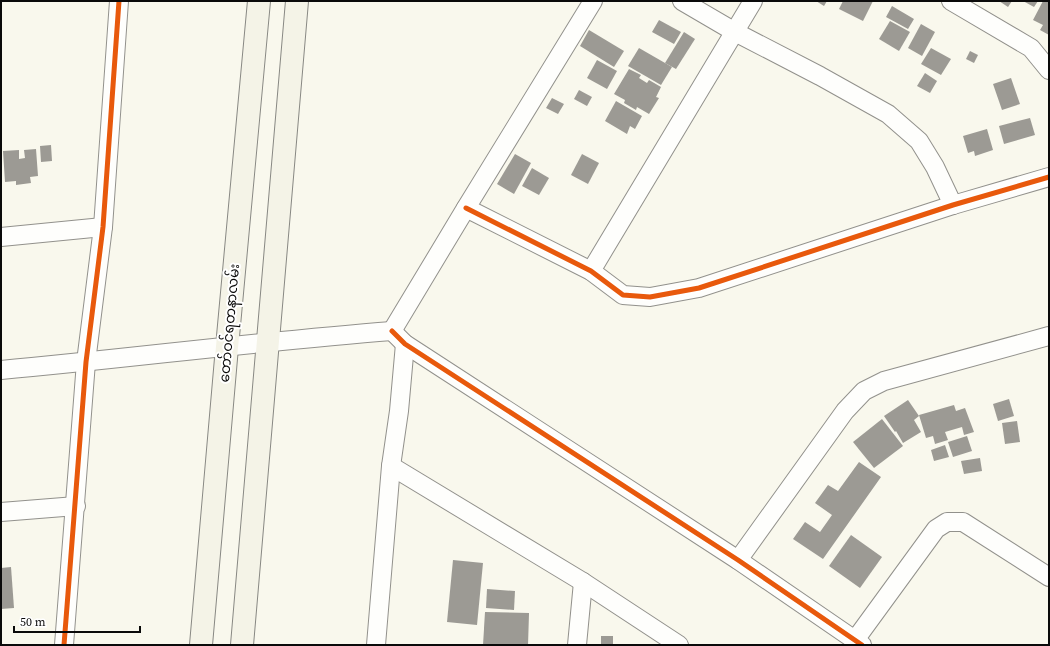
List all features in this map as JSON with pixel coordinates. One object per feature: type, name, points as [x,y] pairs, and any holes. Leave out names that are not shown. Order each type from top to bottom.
[{"type":"main road","name":"တော်ဝင်ရတနာလမ်း","points":[[201,645],[259,1]]},
{"type":"main road","points":[[242,645],[297,1]]},
{"type":"street","points":[[64,645],[86,362],[103,228],[119,1]]},
{"type":"street","points":[[392,331],[593,1]]},
{"type":"street","points":[[682,1],[734,32],[820,76],[888,114],[919,140],[935,167],[953,205]]},
{"type":"street","points":[[591,271],[752,1]]},
{"type":"street","points":[[951,1],[1031,48],[1049,70]]},
{"type":"street","points":[[466,208],[591,271],[623,295],[650,297],[699,288],[953,205],[1049,177]]},
{"type":"street","points":[[1,237],[103,228]]},
{"type":"street","points":[[1,370],[267,342],[392,331]]},
{"type":"street","points":[[392,331],[405,344],[738,560],[858,642],[931,535],[936,529],[947,522],[963,522],[1049,577]]},
{"type":"street","points":[[738,560],[844,410],[864,392],[884,381],[1049,336]]},
{"type":"street","points":[[376,645],[391,466],[399,411],[405,344]]},
{"type":"street","points":[[391,466],[583,582],[679,645]]},
{"type":"street","points":[[1,512],[76,506]]},
{"type":"street","points":[[578,645],[583,582]]},
{"type":"building","points":[[816,1],[827,1],[824,6]]},
{"type":"building","points":[[843,1],[873,1],[863,21],[839,9]]},
{"type":"building","points":[[999,1],[1012,1],[1008,7]]},
{"type":"building","points":[[1023,1],[1038,1],[1034,7]]},
{"type":"building","points":[[1043,1],[1049,1],[1049,35],[1040,30],[1043,25],[1033,20]]},
{"type":"building","points":[[892,6],[914,19],[908,29],[886,17]]},
{"type":"building","points":[[659,20],[681,32],[674,44],[652,32]]},
{"type":"building","points":[[890,21],[910,32],[899,51],[879,39]]},
{"type":"building","points":[[921,24],[935,32],[922,56],[908,48]]},
{"type":"building","points":[[589,30],[624,51],[614,67],[580,46]]},
{"type":"building","points":[[684,32],[695,39],[676,69],[665,63]]},
{"type":"building","points":[[639,48],[672,67],[661,85],[628,66]]},
{"type":"building","points":[[931,48],[951,59],[941,75],[921,64]]},
{"type":"building","points":[[970,51],[978,55],[974,63],[966,59]]},
{"type":"building","points":[[597,60],[617,71],[607,89],[587,78]]},
{"type":"building","points":[[629,69],[641,75],[639,78],[647,83],[649,80],[661,87],[656,97],[659,98],[649,114],[637,107],[636,110],[624,103],[625,100],[614,94]]},
{"type":"building","points":[[925,73],[937,81],[930,93],[917,86]]},
{"type":"building","points":[[1011,78],[1020,104],[1002,110],[993,84]]},
{"type":"building","points":[[579,90],[592,97],[587,106],[574,99]]},
{"type":"building","points":[[552,98],[564,104],[558,114],[546,108]]},
{"type":"building","points":[[616,101],[642,116],[635,129],[630,126],[627,134],[605,121]]},
{"type":"building","points":[[1030,118],[1035,135],[1004,144],[999,126]]},
{"type":"building","points":[[987,129],[993,150],[975,156],[974,151],[968,153],[963,136]]},
{"type":"building","points":[[51,145],[52,161],[41,162],[40,146]]},
{"type":"building","points":[[36,149],[38,176],[30,177],[31,183],[16,185],[16,181],[5,182],[3,151],[19,150],[19,159],[25,158],[24,150]]},
{"type":"building","points":[[515,154],[531,163],[514,194],[497,184]]},
{"type":"building","points":[[582,154],[599,163],[588,184],[571,175]]},
{"type":"building","points":[[532,168],[549,178],[539,195],[522,186]]},
{"type":"building","points":[[1009,399],[1014,416],[998,421],[993,404]]},
{"type":"building","points":[[908,400],[919,416],[914,420],[921,432],[903,443],[884,416]]},
{"type":"building","points":[[954,405],[956,411],[965,408],[974,432],[964,435],[962,427],[945,432],[948,440],[935,444],[933,436],[926,438],[919,415]]},
{"type":"building","points":[[882,419],[903,446],[874,468],[853,442]]},
{"type":"building","points":[[1017,421],[1020,442],[1005,444],[1002,423]]},
{"type":"building","points":[[967,436],[972,451],[953,457],[948,442]]},
{"type":"building","points":[[945,445],[949,457],[934,461],[931,450]]},
{"type":"building","points":[[980,458],[982,471],[964,474],[961,461]]},
{"type":"building","points":[[859,462],[881,477],[823,559],[793,539],[805,522],[820,532],[832,515],[815,503],[828,485],[838,491]]},
{"type":"building","points":[[851,535],[882,557],[860,588],[829,566]]},
{"type":"building","points":[[453,560],[483,563],[477,625],[447,622]]},
{"type":"building","points":[[11,567],[14,608],[1,609],[1,568]]},
{"type":"building","points":[[487,589],[515,591],[514,610],[486,608]]},
{"type":"building","points":[[485,612],[529,613],[528,645],[483,645]]},
{"type":"building","points":[[601,636],[613,636],[613,645],[601,645]]},
{"type":"cycle path","points":[[64,645],[86,362],[103,227],[119,1]]},
{"type":"cycle path","points":[[466,208],[591,271],[623,295],[650,297],[699,288],[953,205],[1049,177]]},
{"type":"cycle path","points":[[392,331],[405,344],[738,560],[862,645]]}]
